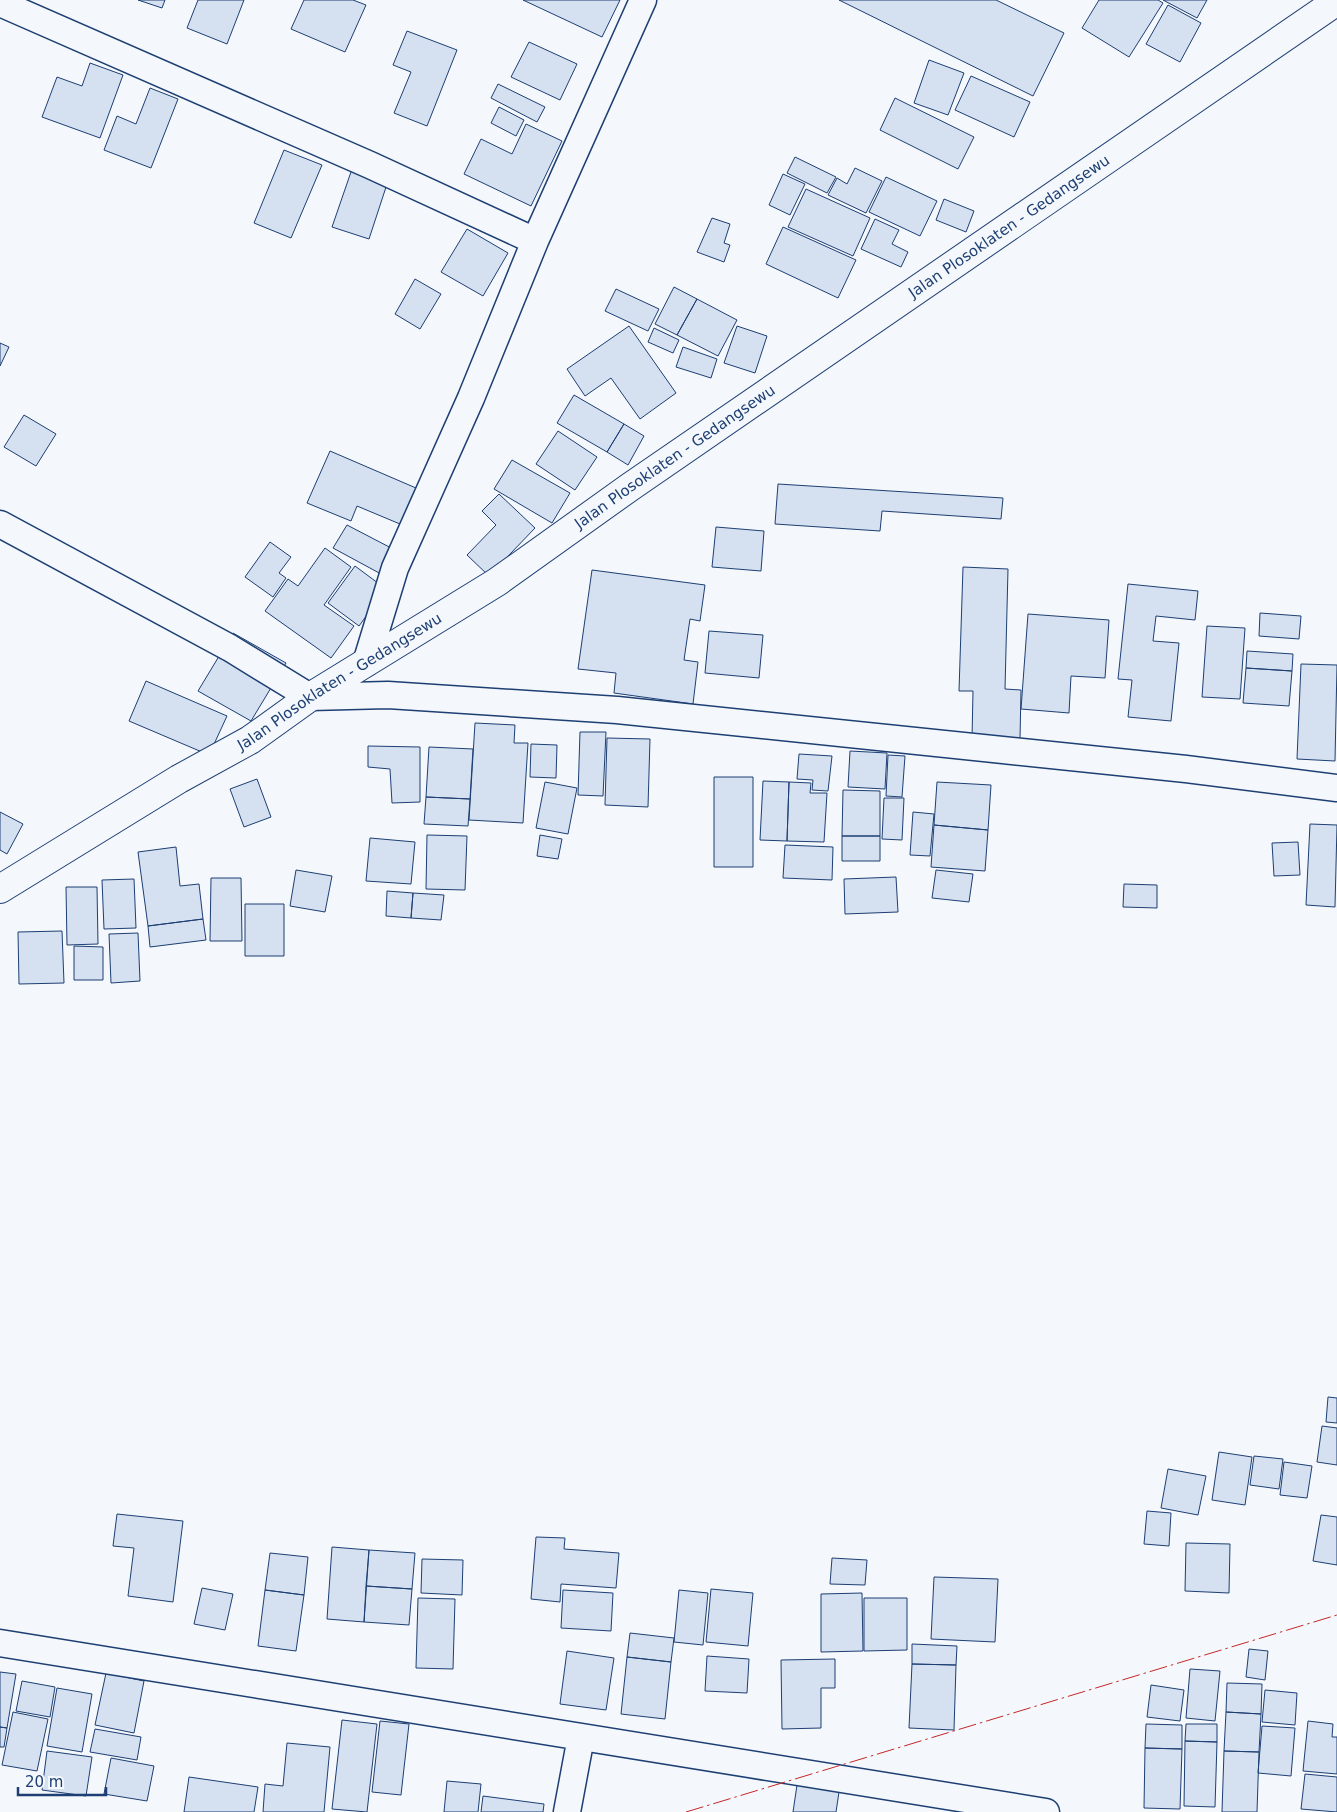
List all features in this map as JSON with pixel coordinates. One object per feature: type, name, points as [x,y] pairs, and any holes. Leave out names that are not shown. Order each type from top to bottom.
[{"type":"main road","name":"Jalan Plosoklaten - Gedangsewu","points":[[0,889],[179,779],[250,740],[310,697],[497,582],[1331,1]]},
{"type":"street","points":[[366,663],[395,568],[471,398],[535,241],[643,0]]},
{"type":"street","points":[[0,3],[361,161],[535,241]]},
{"type":"street","points":[[0,524],[230,648],[310,697],[388,695],[617,710],[1176,768],[1337,788]]},
{"type":"street","points":[[0,1643],[1046,1812]]},
{"type":"street","points":[[567,1812],[581,1737]]},
{"type":"building","points":[[138,0],[165,0],[162,8]]},
{"type":"building","points":[[198,0],[244,0],[227,44],[187,28]]},
{"type":"building","points":[[304,0],[353,0],[366,5],[345,52],[291,29]]},
{"type":"building","points":[[523,0],[620,0],[602,37]]},
{"type":"building","points":[[839,0],[996,0],[1064,33],[1033,96]]},
{"type":"building","points":[[1099,0],[1158,0],[1163,3],[1129,57],[1082,28]]},
{"type":"building","points":[[1163,0],[1207,0],[1197,18]]},
{"type":"building","points":[[1168,5],[1201,23],[1180,62],[1146,44]]},
{"type":"building","points":[[407,31],[457,50],[427,126],[394,113],[411,72],[393,65]]},
{"type":"building","points":[[529,42],[577,64],[560,100],[511,77]]},
{"type":"building","points":[[929,60],[964,73],[948,115],[914,103]]},
{"type":"building","points":[[90,63],[123,75],[100,138],[42,117],[57,77],[82,86]]},
{"type":"building","points":[[971,76],[1030,102],[1014,137],[955,110]]},
{"type":"building","points":[[498,84],[545,107],[537,122],[491,98]]},
{"type":"building","points":[[150,88],[178,99],[151,168],[104,150],[117,116],[136,124]]},
{"type":"building","points":[[895,98],[974,137],[958,169],[880,130]]},
{"type":"building","points":[[499,107],[524,120],[516,136],[491,123]]},
{"type":"building","points":[[526,124],[562,141],[531,206],[464,174],[481,139],[512,154]]},
{"type":"building","points":[[284,150],[322,165],[291,238],[254,223]]},
{"type":"building","points":[[795,157],[836,177],[827,193],[787,173]]},
{"type":"building","points":[[855,168],[882,181],[866,213],[828,195],[837,178],[847,184]]},
{"type":"building","points":[[352,169],[388,181],[369,239],[332,227]]},
{"type":"building","points":[[783,174],[805,184],[790,215],[769,205]]},
{"type":"building","points":[[886,177],[937,201],[920,236],[869,212]]},
{"type":"building","points":[[806,189],[870,218],[853,256],[788,227]]},
{"type":"building","points":[[944,199],[974,211],[966,232],[936,220]]},
{"type":"building","points":[[712,218],[730,224],[724,243],[730,245],[724,262],[697,252]]},
{"type":"building","points":[[875,219],[899,230],[892,244],[908,252],[901,267],[861,249]]},
{"type":"building","points":[[783,227],[856,260],[838,298],[766,264]]},
{"type":"building","points":[[467,229],[508,253],[483,296],[441,272]]},
{"type":"building","points":[[415,279],[441,294],[420,329],[395,314]]},
{"type":"building","points":[[674,287],[697,299],[677,335],[655,324]]},
{"type":"building","points":[[616,289],[659,309],[648,331],[605,311]]},
{"type":"building","points":[[697,299],[737,320],[718,356],[677,335]]},
{"type":"building","points":[[629,326],[676,393],[640,419],[611,378],[585,396],[567,369]]},
{"type":"building","points":[[737,326],[767,336],[755,373],[724,363]]},
{"type":"building","points":[[654,328],[679,340],[673,353],[648,342]]},
{"type":"building","points":[[0,343],[9,347],[0,366]]},
{"type":"building","points":[[683,347],[717,359],[711,378],[676,367]]},
{"type":"building","points":[[574,395],[624,424],[607,452],[557,423]]},
{"type":"building","points":[[24,415],[56,434],[36,466],[4,447]]},
{"type":"building","points":[[624,424],[644,436],[628,465],[607,452]]},
{"type":"building","points":[[558,431],[597,457],[575,490],[536,464]]},
{"type":"building","points":[[330,451],[416,488],[400,524],[357,506],[351,521],[307,503]]},
{"type":"building","points":[[512,460],[570,493],[552,523],[494,489]]},
{"type":"building","points":[[778,484],[1003,498],[1001,519],[882,511],[880,531],[775,524]]},
{"type":"building","points":[[499,494],[535,528],[489,576],[467,555],[496,525],[482,511]]},
{"type":"building","points":[[347,525],[395,550],[381,574],[333,548]]},
{"type":"building","points":[[716,527],[764,531],[761,571],[712,567]]},
{"type":"building","points":[[270,542],[291,557],[279,573],[286,578],[273,597],[245,577]]},
{"type":"building","points":[[325,548],[351,567],[324,605],[354,626],[331,658],[265,611],[288,579],[298,586]]},
{"type":"building","points":[[355,566],[386,589],[359,626],[328,603]]},
{"type":"building","points":[[963,567],[1008,569],[1005,689],[1021,690],[1020,739],[972,739],[973,691],[959,691]]},
{"type":"building","points":[[592,570],[705,585],[700,621],[690,619],[684,660],[698,662],[693,704],[614,693],[616,673],[578,669]]},
{"type":"building","points":[[1128,584],[1198,591],[1195,620],[1156,616],[1153,641],[1179,643],[1171,721],[1128,717],[1132,680],[1118,679]]},
{"type":"building","points":[[1260,613],[1301,616],[1299,639],[1259,636]]},
{"type":"building","points":[[1028,614],[1109,620],[1105,678],[1071,676],[1069,713],[1021,709]]},
{"type":"building","points":[[1207,626],[1245,628],[1240,699],[1202,697]]},
{"type":"building","points":[[709,631],[763,635],[759,678],[705,673]]},
{"type":"building","points":[[233,633],[286,663],[251,721],[198,691]]},
{"type":"building","points":[[1247,651],[1293,654],[1292,671],[1246,668]]},
{"type":"building","points":[[1301,664],[1337,665],[1335,761],[1297,759]]},
{"type":"building","points":[[1246,668],[1292,671],[1289,706],[1243,703]]},
{"type":"building","points":[[146,681],[227,716],[209,755],[129,721]]},
{"type":"building","points":[[475,723],[515,725],[514,743],[528,743],[523,823],[469,820]]},
{"type":"building","points":[[580,732],[606,732],[603,796],[578,795]]},
{"type":"building","points":[[607,738],[650,739],[648,807],[605,805]]},
{"type":"building","points":[[531,744],[557,745],[556,778],[530,777]]},
{"type":"building","points":[[368,746],[420,747],[420,802],[392,803],[390,769],[368,767]]},
{"type":"building","points":[[429,747],[473,749],[470,799],[426,797]]},
{"type":"building","points":[[850,751],[887,753],[885,789],[848,787]]},
{"type":"building","points":[[799,754],[832,756],[828,791],[812,790],[813,780],[797,779]]},
{"type":"building","points":[[888,755],[905,756],[902,797],[886,796]]},
{"type":"building","points":[[714,777],[753,777],[753,867],[714,867]]},
{"type":"building","points":[[257,779],[271,817],[244,827],[230,789]]},
{"type":"building","points":[[763,781],[789,782],[787,841],[760,840]]},
{"type":"building","points":[[545,782],[577,788],[568,834],[536,828]]},
{"type":"building","points":[[789,782],[811,783],[810,793],[827,793],[824,842],[787,841]]},
{"type":"building","points":[[937,782],[991,785],[988,830],[934,825]]},
{"type":"building","points":[[843,790],[880,791],[880,836],[842,836]]},
{"type":"building","points":[[426,797],[470,799],[468,826],[424,824]]},
{"type":"building","points":[[884,798],[904,798],[902,840],[882,839]]},
{"type":"building","points":[[0,812],[23,824],[7,854],[0,850]]},
{"type":"building","points":[[913,812],[934,814],[930,856],[910,855]]},
{"type":"building","points":[[1310,824],[1337,825],[1335,907],[1306,905]]},
{"type":"building","points":[[934,825],[988,830],[985,871],[931,867]]},
{"type":"building","points":[[427,835],[467,836],[465,890],[426,889]]},
{"type":"building","points":[[540,835],[562,839],[558,859],[537,856]]},
{"type":"building","points":[[842,836],[880,836],[880,861],[842,861]]},
{"type":"building","points":[[370,838],[415,842],[411,884],[366,881]]},
{"type":"building","points":[[1298,842],[1300,875],[1274,876],[1272,843]]},
{"type":"building","points":[[785,845],[833,847],[832,880],[783,878]]},
{"type":"building","points":[[176,847],[180,886],[199,884],[203,919],[148,926],[138,852]]},
{"type":"building","points":[[296,870],[332,876],[325,912],[290,906]]},
{"type":"building","points":[[936,870],[973,874],[969,902],[932,898]]},
{"type":"building","points":[[896,877],[898,912],[845,914],[844,879]]},
{"type":"building","points":[[211,878],[241,878],[242,941],[210,941]]},
{"type":"building","points":[[134,879],[136,928],[104,929],[102,880]]},
{"type":"building","points":[[1124,884],[1157,885],[1157,908],[1123,907]]},
{"type":"building","points":[[66,887],[97,887],[98,944],[67,945]]},
{"type":"building","points":[[387,891],[413,893],[411,918],[386,916]]},
{"type":"building","points":[[413,893],[444,895],[441,920],[411,918]]},
{"type":"building","points":[[245,904],[284,904],[284,956],[245,956]]},
{"type":"building","points":[[203,919],[206,940],[150,947],[148,926]]},
{"type":"building","points":[[62,931],[64,983],[19,984],[18,932]]},
{"type":"building","points":[[138,933],[140,981],[111,983],[109,934]]},
{"type":"building","points":[[74,946],[103,947],[103,980],[74,980]]},
{"type":"building","points":[[1328,1397],[1337,1398],[1337,1423],[1326,1422]]},
{"type":"building","points":[[1322,1426],[1337,1428],[1337,1465],[1317,1462]]},
{"type":"building","points":[[1219,1452],[1252,1457],[1245,1505],[1212,1500]]},
{"type":"building","points":[[1254,1456],[1283,1459],[1279,1489],[1250,1485]]},
{"type":"building","points":[[1284,1462],[1312,1466],[1307,1498],[1280,1495]]},
{"type":"building","points":[[1168,1469],[1206,1476],[1198,1515],[1161,1508]]},
{"type":"building","points":[[1147,1511],[1171,1513],[1169,1546],[1144,1544]]},
{"type":"building","points":[[117,1514],[183,1521],[173,1602],[128,1596],[134,1548],[113,1546]]},
{"type":"building","points":[[1321,1515],[1337,1517],[1337,1565],[1313,1561]]},
{"type":"building","points":[[536,1537],[565,1538],[564,1549],[619,1553],[616,1588],[561,1584],[560,1602],[531,1599]]},
{"type":"building","points":[[1186,1543],[1230,1544],[1229,1593],[1185,1591]]},
{"type":"building","points":[[332,1547],[369,1550],[364,1622],[327,1619]]},
{"type":"building","points":[[369,1550],[415,1553],[412,1589],[366,1586]]},
{"type":"building","points":[[270,1553],[308,1557],[304,1595],[265,1590]]},
{"type":"building","points":[[832,1558],[867,1560],[865,1585],[830,1584]]},
{"type":"building","points":[[422,1559],[463,1560],[462,1595],[421,1593]]},
{"type":"building","points":[[934,1577],[998,1579],[995,1642],[931,1639]]},
{"type":"building","points":[[366,1586],[412,1589],[409,1625],[364,1622]]},
{"type":"building","points":[[202,1588],[233,1594],[225,1630],[194,1624]]},
{"type":"building","points":[[711,1589],[753,1593],[748,1646],[706,1642]]},
{"type":"building","points":[[265,1590],[304,1595],[296,1651],[258,1646]]},
{"type":"building","points":[[563,1590],[613,1593],[611,1631],[561,1628]]},
{"type":"building","points":[[679,1590],[708,1593],[703,1645],[674,1642]]},
{"type":"building","points":[[862,1593],[863,1651],[821,1652],[821,1594]]},
{"type":"building","points":[[418,1598],[455,1599],[453,1669],[416,1668]]},
{"type":"building","points":[[864,1598],[907,1598],[907,1650],[864,1651]]},
{"type":"building","points":[[630,1633],[674,1638],[671,1662],[627,1657]]},
{"type":"building","points":[[912,1644],[957,1646],[956,1665],[912,1664]]},
{"type":"building","points":[[1249,1649],[1268,1651],[1265,1680],[1246,1677]]},
{"type":"building","points":[[567,1651],[614,1658],[606,1710],[560,1704]]},
{"type":"building","points":[[707,1656],[749,1659],[747,1693],[705,1691]]},
{"type":"building","points":[[627,1657],[671,1662],[665,1719],[621,1714]]},
{"type":"building","points":[[835,1659],[835,1688],[821,1688],[821,1728],[782,1729],[781,1660]]},
{"type":"building","points":[[912,1664],[956,1665],[954,1730],[909,1728]]},
{"type":"building","points":[[1190,1669],[1220,1671],[1215,1721],[1186,1718]]},
{"type":"building","points":[[0,1672],[16,1674],[7,1728],[0,1727]]},
{"type":"building","points":[[106,1673],[144,1681],[134,1733],[95,1725]]},
{"type":"building","points":[[22,1681],[55,1687],[50,1717],[16,1711]]},
{"type":"building","points":[[1227,1683],[1262,1684],[1261,1714],[1226,1712]]},
{"type":"building","points":[[1151,1685],[1184,1690],[1180,1721],[1147,1717]]},
{"type":"building","points":[[57,1688],[92,1694],[82,1752],[47,1746]]},
{"type":"building","points":[[1265,1690],[1297,1693],[1295,1725],[1262,1722]]},
{"type":"building","points":[[13,1712],[48,1719],[37,1771],[2,1765]]},
{"type":"building","points":[[1226,1712],[1261,1714],[1259,1752],[1224,1751]]},
{"type":"building","points":[[342,1720],[377,1724],[367,1812],[332,1809]]},
{"type":"building","points":[[380,1721],[409,1724],[401,1795],[372,1792]]},
{"type":"building","points":[[1308,1721],[1333,1724],[1332,1737],[1337,1737],[1337,1774],[1303,1771]]},
{"type":"building","points":[[1146,1724],[1182,1725],[1182,1749],[1145,1748]]},
{"type":"building","points":[[1186,1724],[1217,1724],[1217,1742],[1185,1741]]},
{"type":"building","points":[[1262,1726],[1295,1728],[1291,1776],[1258,1773]]},
{"type":"building","points":[[0,1727],[7,1728],[4,1747],[0,1747]]},
{"type":"building","points":[[95,1729],[141,1737],[137,1760],[90,1752]]},
{"type":"building","points":[[1185,1741],[1217,1742],[1215,1807],[1184,1806]]},
{"type":"building","points":[[287,1743],[330,1747],[324,1812],[263,1812],[265,1784],[283,1786]]},
{"type":"building","points":[[1145,1748],[1182,1749],[1180,1809],[1144,1808]]},
{"type":"building","points":[[47,1751],[92,1757],[86,1796],[42,1790]]},
{"type":"building","points":[[1224,1751],[1259,1752],[1257,1812],[1222,1812]]},
{"type":"building","points":[[111,1758],[154,1766],[147,1801],[104,1794]]},
{"type":"building","points":[[1305,1774],[1337,1777],[1337,1812],[1301,1809]]},
{"type":"building","points":[[189,1777],[258,1787],[254,1812],[184,1812]]},
{"type":"building","points":[[447,1781],[481,1784],[478,1812],[444,1812]]},
{"type":"building","points":[[797,1785],[839,1792],[836,1812],[793,1812]]},
{"type":"building","points":[[483,1796],[544,1804],[543,1812],[481,1812]]},
{"type":"power","points":[[686,1812],[1337,1615]]}]
